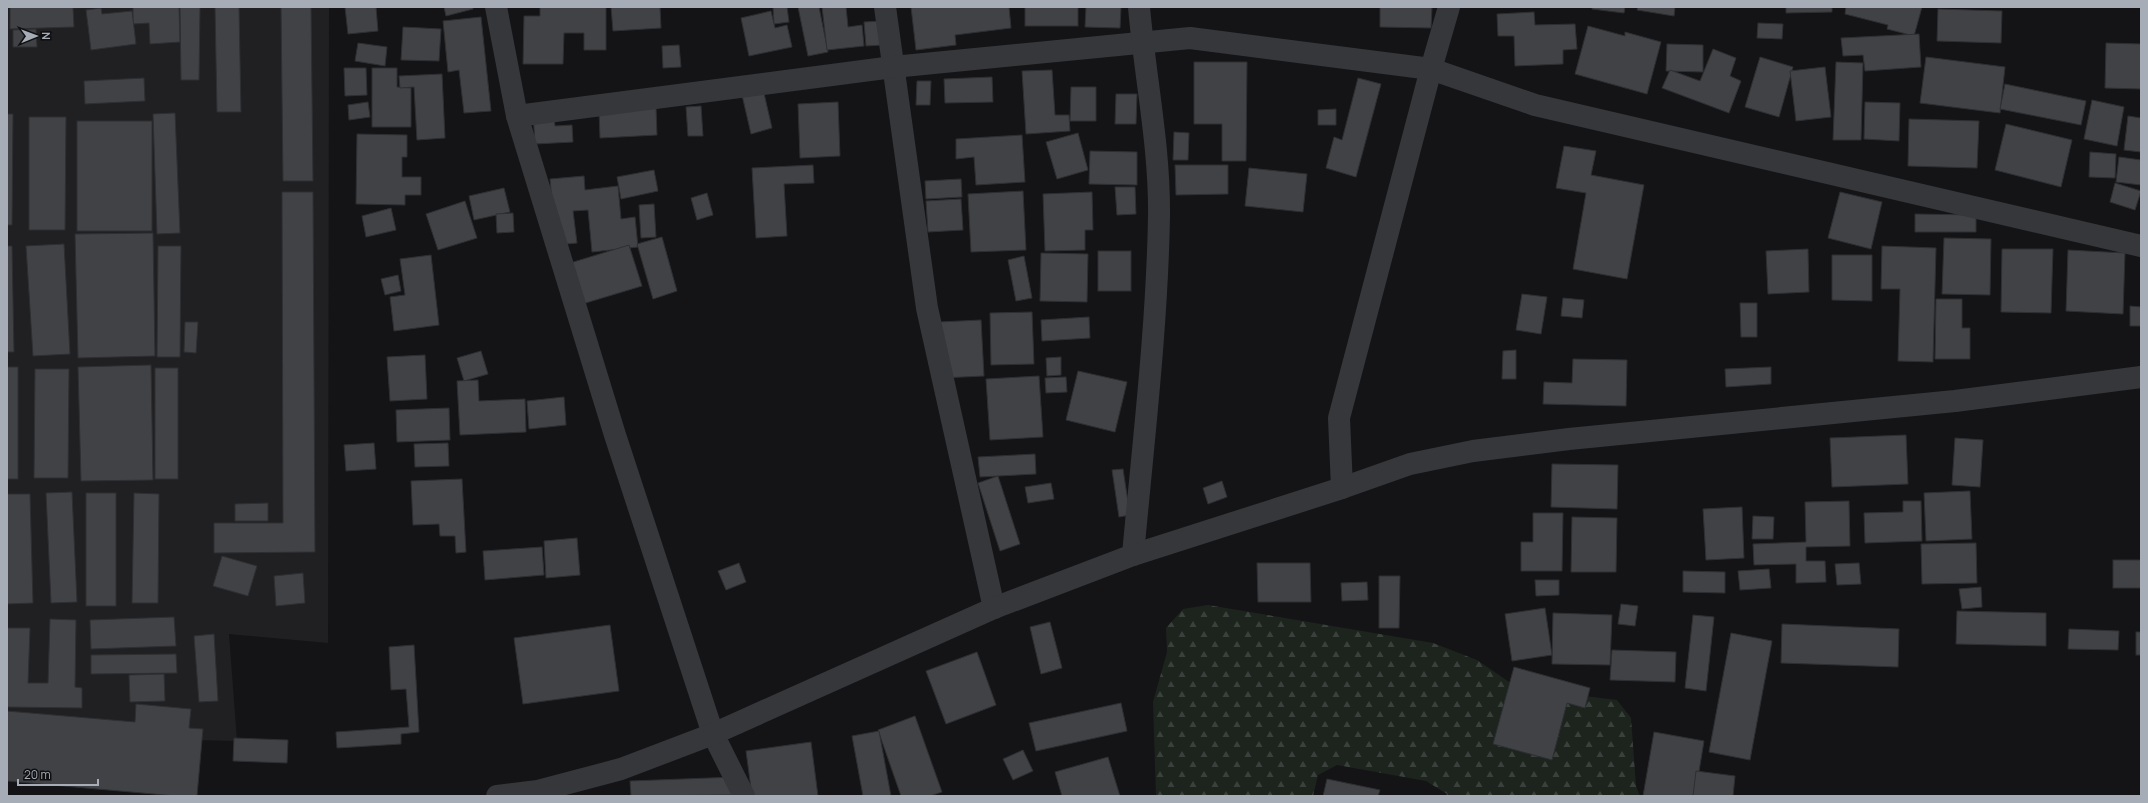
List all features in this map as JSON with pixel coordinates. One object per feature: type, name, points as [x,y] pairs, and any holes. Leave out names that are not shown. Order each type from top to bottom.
[{"type":"street","points":[[496,7],[517,116],[615,435],[713,734],[744,796]]},
{"type":"street","points":[[885,7],[927,308],[994,608]]},
{"type":"street","points":[[1133,555],[1151,354],[1159,217],[1153,125],[1142,44],[1139,7]]},
{"type":"street","points":[[1342,488],[1339,418],[1431,69],[1450,7]]},
{"type":"street","points":[[517,116],[893,67],[1142,44],[1190,38],[1431,69],[1535,105],[2141,246]]},
{"type":"street","points":[[497,796],[538,791],[621,769],[713,734],[994,608],[1133,555],[1342,488],[1410,464],[1473,451],[1569,439],[1955,401],[2141,378]]},
{"type":"shaded area","points":[[7,7],[329,7],[328,643],[229,634],[237,741],[7,736]]},
{"type":"green space","points":[[1208,605],[1433,643],[1477,660],[1518,688],[1617,700],[1631,718],[1636,786],[1640,796],[1446,796],[1447,794],[1426,781],[1337,765],[1318,775],[1313,796],[1156,796],[1153,702],[1167,652],[1166,628],[1183,609]]},
{"type":"building","points":[[10,7],[92,7],[73,8],[74,27],[10,29]]},
{"type":"building","points":[[133,7],[179,7],[180,42],[150,44],[149,23],[133,24]]},
{"type":"building","points":[[180,7],[200,7],[199,80],[181,80]]},
{"type":"building","points":[[215,7],[239,7],[241,112],[217,112]]},
{"type":"building","points":[[281,7],[311,7],[313,181],[283,181]]},
{"type":"building","points":[[345,7],[376,7],[378,31],[348,34]]},
{"type":"building","points":[[444,7],[473,7],[473,9],[446,16]]},
{"type":"building","points":[[540,7],[606,7],[606,50],[584,50],[584,33],[564,33],[563,64],[523,64],[524,16],[540,16]]},
{"type":"building","points":[[611,7],[660,7],[661,28],[613,31]]},
{"type":"building","points":[[773,7],[787,7],[789,22],[774,24]]},
{"type":"building","points":[[798,7],[819,7],[828,52],[808,56]]},
{"type":"building","points":[[822,7],[846,7],[848,27],[862,25],[864,46],[827,50]]},
{"type":"building","points":[[911,7],[1009,7],[1011,28],[955,35],[956,45],[916,50]]},
{"type":"building","points":[[1025,7],[1078,7],[1078,26],[1025,26]]},
{"type":"building","points":[[1086,7],[1121,7],[1120,28],[1085,27]]},
{"type":"building","points":[[1380,7],[1432,7],[1431,28],[1380,27]]},
{"type":"building","points":[[1592,7],[1625,7],[1624,13],[1592,9]]},
{"type":"building","points":[[1638,7],[1675,7],[1674,16],[1637,10]]},
{"type":"building","points":[[1786,7],[1832,7],[1832,12],[1786,13]]},
{"type":"building","points":[[1846,7],[1922,7],[1914,36],[1887,29],[1888,25],[1845,14]]},
{"type":"building","points":[[101,8],[102,14],[132,11],[136,44],[91,50],[86,10]]},
{"type":"building","points":[[1938,9],[2002,11],[2001,43],[1937,41]]},
{"type":"building","points":[[771,11],[775,28],[787,25],[792,47],[749,56],[741,18]]},
{"type":"building","points":[[1534,12],[1535,25],[1575,24],[1577,49],[1563,50],[1563,64],[1515,66],[1514,36],[1498,36],[1497,14]]},
{"type":"building","points":[[481,17],[491,111],[464,113],[459,70],[448,72],[443,21]]},
{"type":"building","points":[[881,21],[882,45],[866,46],[864,22]]},
{"type":"building","points":[[1758,23],[1783,24],[1782,39],[1757,38]]},
{"type":"building","points":[[1588,26],[1625,36],[1625,32],[1661,42],[1647,94],[1575,74]]},
{"type":"building","points":[[403,27],[441,29],[439,61],[401,60]]},
{"type":"building","points":[[36,29],[37,47],[13,47],[13,30]]},
{"type":"building","points":[[1919,34],[1921,67],[1865,71],[1863,55],[1843,56],[1841,38]]},
{"type":"building","points":[[358,43],[387,47],[385,66],[355,61]]},
{"type":"building","points":[[2106,43],[2141,44],[2141,89],[2105,88]]},
{"type":"building","points":[[1667,44],[1703,45],[1703,72],[1666,71]]},
{"type":"building","points":[[679,45],[681,67],[663,68],[662,46]]},
{"type":"building","points":[[1713,49],[1736,58],[1730,76],[1741,81],[1729,113],[1662,88],[1670,70],[1700,81]]},
{"type":"building","points":[[1760,57],[1793,67],[1779,117],[1745,107]]},
{"type":"building","points":[[1926,57],[2005,67],[2000,113],[1920,103]]},
{"type":"building","points":[[1194,62],[1247,62],[1246,161],[1222,161],[1222,124],[1194,124]]},
{"type":"building","points":[[1836,62],[1863,63],[1861,140],[1833,140]]},
{"type":"building","points":[[1825,67],[1831,117],[1796,121],[1790,71]]},
{"type":"building","points":[[344,68],[366,68],[367,95],[345,96]]},
{"type":"building","points":[[372,68],[397,68],[397,87],[411,88],[411,127],[372,127]]},
{"type":"building","points":[[1052,70],[1055,115],[1069,115],[1070,131],[1026,134],[1022,71]]},
{"type":"building","points":[[442,74],[445,138],[417,140],[414,87],[400,88],[399,76]]},
{"type":"building","points":[[992,77],[993,102],[945,103],[944,79]]},
{"type":"building","points":[[144,78],[145,101],[85,104],[84,81]]},
{"type":"building","points":[[1358,78],[1381,84],[1356,177],[1326,168],[1334,137],[1342,140]]},
{"type":"building","points":[[917,81],[931,81],[930,105],[916,105]]},
{"type":"building","points":[[2005,84],[2086,101],[2081,125],[2000,109]]},
{"type":"building","points":[[1071,87],[1096,87],[1096,121],[1070,121]]},
{"type":"building","points":[[763,89],[772,128],[751,134],[742,95]]},
{"type":"building","points":[[1116,94],[1137,94],[1136,124],[1115,124]]},
{"type":"building","points":[[2092,100],[2124,107],[2117,146],[2084,139]]},
{"type":"building","points":[[368,102],[370,117],[349,120],[348,105]]},
{"type":"building","points":[[838,102],[840,156],[800,158],[798,104]]},
{"type":"building","points":[[1865,102],[1900,103],[1899,141],[1864,139]]},
{"type":"building","points":[[701,106],[703,136],[688,136],[686,107]]},
{"type":"building","points":[[656,108],[657,135],[600,138],[599,111]]},
{"type":"building","points":[[1336,109],[1336,125],[1318,125],[1318,110]]},
{"type":"building","points":[[553,110],[555,126],[572,125],[573,142],[535,144],[533,111]]},
{"type":"building","points":[[175,113],[180,233],[157,234],[153,114]]},
{"type":"building","points":[[7,114],[13,114],[12,225],[7,225]]},
{"type":"building","points":[[2128,116],[2141,118],[2141,152],[2124,150]]},
{"type":"building","points":[[29,117],[66,117],[65,230],[29,230]]},
{"type":"building","points":[[1909,119],[1979,121],[1977,168],[1908,166]]},
{"type":"building","points":[[77,121],[152,121],[152,231],[77,231]]},
{"type":"building","points":[[2006,124],[2072,140],[2061,187],[1995,170]]},
{"type":"building","points":[[1174,132],[1189,133],[1188,160],[1173,160]]},
{"type":"building","points":[[1078,133],[1088,170],[1057,179],[1046,142]]},
{"type":"building","points":[[357,134],[407,135],[407,157],[402,157],[402,177],[421,177],[421,195],[405,195],[405,205],[356,204]]},
{"type":"building","points":[[1022,135],[1025,182],[976,185],[974,157],[956,159],[956,139]]},
{"type":"building","points":[[1564,146],[1596,151],[1591,175],[1644,185],[1627,279],[1573,269],[1586,193],[1556,188]]},
{"type":"building","points":[[1090,151],[1137,152],[1137,185],[1089,184]]},
{"type":"building","points":[[2090,152],[2116,154],[2115,178],[2089,177]]},
{"type":"building","points":[[2119,157],[2141,160],[2141,185],[2116,182]]},
{"type":"building","points":[[813,165],[814,183],[784,184],[787,236],[756,238],[752,168]]},
{"type":"building","points":[[1175,165],[1228,165],[1228,194],[1176,195]]},
{"type":"building","points":[[1249,168],[1307,174],[1303,212],[1245,206]]},
{"type":"building","points":[[654,170],[658,191],[621,199],[617,177]]},
{"type":"building","points":[[584,176],[585,190],[618,186],[621,219],[635,217],[638,247],[592,252],[588,210],[573,211],[577,243],[556,245],[550,179]]},
{"type":"building","points":[[961,179],[962,197],[926,199],[925,181]]},
{"type":"building","points":[[2115,183],[2141,191],[2135,210],[2110,202]]},
{"type":"building","points":[[1115,187],[1135,187],[1136,214],[1117,215]]},
{"type":"building","points":[[504,188],[510,212],[474,220],[469,196]]},
{"type":"building","points":[[1023,191],[1026,250],[971,252],[968,194]]},
{"type":"building","points":[[282,192],[313,192],[315,552],[214,553],[214,523],[283,523]]},
{"type":"building","points":[[1092,192],[1093,230],[1085,230],[1085,250],[1045,251],[1043,194]]},
{"type":"building","points":[[1840,192],[1882,202],[1871,249],[1828,238]]},
{"type":"building","points":[[707,193],[713,215],[697,220],[691,198]]},
{"type":"building","points":[[961,199],[963,230],[928,232],[926,201]]},
{"type":"building","points":[[465,201],[477,238],[438,250],[426,214]]},
{"type":"building","points":[[654,204],[656,237],[641,238],[639,205]]},
{"type":"building","points":[[391,208],[396,230],[366,237],[362,216]]},
{"type":"building","points":[[513,213],[514,232],[497,233],[496,214]]},
{"type":"building","points":[[1915,214],[1976,215],[1976,232],[1915,232]]},
{"type":"building","points":[[153,233],[155,356],[78,358],[75,234]]},
{"type":"building","points":[[662,237],[677,291],[653,299],[637,244]]},
{"type":"building","points":[[1944,238],[1991,239],[1990,295],[1942,294]]},
{"type":"building","points":[[64,244],[70,354],[33,356],[26,246]]},
{"type":"building","points":[[629,245],[642,286],[579,305],[567,264]]},
{"type":"building","points":[[7,246],[12,246],[14,352],[7,352]]},
{"type":"building","points":[[158,246],[181,246],[180,357],[157,357]]},
{"type":"building","points":[[1882,246],[1936,248],[1933,362],[1898,361],[1900,289],[1881,289]]},
{"type":"building","points":[[1808,249],[1809,292],[1768,294],[1766,251]]},
{"type":"building","points":[[2002,249],[2053,249],[2051,313],[2001,312]]},
{"type":"building","points":[[2068,250],[2125,253],[2123,314],[2066,311]]},
{"type":"building","points":[[1098,251],[1131,251],[1131,291],[1098,291]]},
{"type":"building","points":[[1041,253],[1088,254],[1087,302],[1040,301]]},
{"type":"building","points":[[431,255],[439,325],[394,331],[390,297],[405,295],[400,259]]},
{"type":"building","points":[[1832,255],[1872,255],[1872,301],[1832,300]]},
{"type":"building","points":[[1024,256],[1032,298],[1016,301],[1008,260]]},
{"type":"building","points":[[398,275],[401,291],[385,295],[381,279]]},
{"type":"building","points":[[1522,294],[1547,297],[1541,334],[1516,330]]},
{"type":"building","points":[[1563,298],[1584,300],[1582,318],[1561,316]]},
{"type":"building","points":[[1936,299],[1962,299],[1962,328],[1970,328],[1970,359],[1935,359]]},
{"type":"building","points":[[1740,303],[1757,303],[1757,337],[1741,337]]},
{"type":"building","points":[[2130,306],[2141,307],[2141,326],[2130,326]]},
{"type":"building","points":[[1032,312],[1034,364],[991,365],[990,313]]},
{"type":"building","points":[[1089,317],[1090,338],[1042,341],[1041,320]]},
{"type":"building","points":[[981,320],[984,376],[941,378],[939,322]]},
{"type":"building","points":[[185,322],[198,322],[196,353],[184,352]]},
{"type":"building","points":[[1516,350],[1516,379],[1502,379],[1503,351]]},
{"type":"building","points":[[481,351],[488,374],[464,381],[457,358]]},
{"type":"building","points":[[425,355],[427,399],[390,401],[387,357]]},
{"type":"building","points":[[1061,357],[1061,375],[1047,376],[1046,358]]},
{"type":"building","points":[[1573,359],[1627,360],[1626,406],[1543,404],[1544,382],[1572,383]]},
{"type":"building","points":[[151,365],[153,480],[81,481],[78,367]]},
{"type":"building","points":[[7,367],[18,367],[18,479],[7,479]]},
{"type":"building","points":[[1771,367],[1771,384],[1726,387],[1725,369]]},
{"type":"building","points":[[155,368],[178,368],[178,479],[155,479]]},
{"type":"building","points":[[35,369],[69,369],[68,478],[34,478]]},
{"type":"building","points":[[1078,371],[1127,382],[1115,432],[1066,420]]},
{"type":"building","points":[[1039,376],[1043,437],[990,440],[986,379]]},
{"type":"building","points":[[1066,377],[1067,392],[1046,393],[1045,378]]},
{"type":"building","points":[[478,380],[479,401],[525,399],[526,432],[460,435],[457,381]]},
{"type":"building","points":[[564,397],[566,425],[529,429],[527,401]]},
{"type":"building","points":[[449,408],[450,440],[397,442],[396,410]]},
{"type":"building","points":[[1906,435],[1908,484],[1832,487],[1830,438]]},
{"type":"building","points":[[1955,438],[1983,440],[1980,487],[1952,485]]},
{"type":"building","points":[[374,443],[376,469],[346,471],[344,445]]},
{"type":"building","points":[[448,443],[449,466],[415,467],[414,444]]},
{"type":"building","points":[[1035,454],[1036,474],[980,477],[978,457]]},
{"type":"building","points":[[1552,464],[1618,465],[1617,509],[1551,507]]},
{"type":"building","points":[[1123,469],[1130,515],[1119,517],[1112,470]]},
{"type":"building","points":[[998,476],[1020,544],[1000,551],[978,483]]},
{"type":"building","points":[[462,479],[466,552],[456,553],[455,536],[440,536],[439,524],[413,525],[411,481]]},
{"type":"building","points":[[1222,481],[1227,497],[1208,504],[1203,488]]},
{"type":"building","points":[[1051,483],[1054,499],[1028,503],[1025,487]]},
{"type":"building","points":[[1970,491],[1972,539],[1926,541],[1924,493]]},
{"type":"building","points":[[72,492],[77,602],[51,603],[46,493]]},
{"type":"building","points":[[86,493],[116,493],[116,606],[86,606]]},
{"type":"building","points":[[134,493],[159,494],[158,603],[132,603]]},
{"type":"building","points":[[7,494],[30,494],[33,603],[7,604]]},
{"type":"building","points":[[1849,501],[1850,546],[1806,547],[1806,561],[1825,561],[1826,582],[1796,583],[1796,564],[1754,565],[1753,544],[1806,542],[1805,502]]},
{"type":"building","points":[[1903,501],[1921,501],[1922,541],[1865,543],[1864,513],[1903,512]]},
{"type":"building","points":[[268,503],[268,521],[235,521],[235,504]]},
{"type":"building","points":[[1742,507],[1744,558],[1706,560],[1703,509]]},
{"type":"building","points":[[1533,513],[1563,513],[1562,571],[1521,571],[1521,542],[1533,542]]},
{"type":"building","points":[[1753,516],[1774,517],[1773,539],[1752,539]]},
{"type":"building","points":[[1572,517],[1617,518],[1616,572],[1571,572]]},
{"type":"building","points":[[577,538],[580,575],[546,578],[544,541]]},
{"type":"building","points":[[1976,543],[1977,583],[1922,584],[1921,544]]},
{"type":"building","points":[[542,547],[544,575],[485,580],[483,551]]},
{"type":"building","points":[[222,556],[257,566],[248,596],[213,586]]},
{"type":"building","points":[[2113,560],[2141,560],[2141,588],[2113,588]]},
{"type":"building","points":[[739,563],[746,582],[726,590],[718,571]]},
{"type":"building","points":[[1257,563],[1310,563],[1311,602],[1258,602]]},
{"type":"building","points":[[1859,563],[1861,584],[1837,585],[1835,564]]},
{"type":"building","points":[[1769,569],[1771,588],[1740,590],[1738,571]]},
{"type":"building","points":[[1683,571],[1725,572],[1725,593],[1683,592]]},
{"type":"building","points":[[303,573],[305,603],[276,606],[274,576]]},
{"type":"building","points":[[1379,576],[1400,576],[1399,628],[1379,628]]},
{"type":"building","points":[[1535,580],[1559,580],[1559,595],[1536,596]]},
{"type":"building","points":[[1367,582],[1368,600],[1342,601],[1341,583]]},
{"type":"building","points":[[1981,587],[1982,607],[1962,609],[1959,589]]},
{"type":"building","points":[[1621,604],[1638,606],[1635,626],[1618,624]]},
{"type":"building","points":[[1545,608],[1552,655],[1512,661],[1505,614]]},
{"type":"building","points":[[1957,611],[2046,613],[2046,646],[1956,644]]},
{"type":"building","points":[[1553,613],[1612,615],[1610,665],[1552,664]]},
{"type":"building","points":[[1693,615],[1714,617],[1706,691],[1685,688]]},
{"type":"building","points":[[174,617],[176,646],[91,649],[90,620]]},
{"type":"building","points":[[50,619],[76,620],[75,687],[82,688],[82,708],[7,707],[7,628],[30,628],[28,683],[48,683]]},
{"type":"building","points":[[1050,622],[1062,668],[1041,674],[1030,627]]},
{"type":"building","points":[[1782,624],[1899,629],[1898,667],[1781,663]]},
{"type":"building","points":[[610,625],[619,691],[523,704],[514,638]]},
{"type":"building","points":[[2069,629],[2119,631],[2118,650],[2068,649]]},
{"type":"building","points":[[2136,632],[2141,632],[2141,655],[2136,655]]},
{"type":"building","points":[[1731,633],[1772,641],[1750,760],[1709,752]]},
{"type":"building","points":[[214,634],[218,701],[199,702],[194,636]]},
{"type":"building","points":[[414,645],[419,732],[401,734],[401,744],[337,748],[336,732],[409,727],[406,689],[391,690],[389,647]]},
{"type":"building","points":[[1612,650],[1676,652],[1675,682],[1610,680]]},
{"type":"building","points":[[977,652],[996,705],[946,724],[926,671]]},
{"type":"building","points":[[176,654],[177,673],[91,674],[91,655]]},
{"type":"building","points":[[1514,667],[1590,688],[1585,708],[1567,703],[1552,760],[1493,744]]},
{"type":"building","points":[[164,674],[165,701],[130,702],[129,675]]},
{"type":"building","points":[[1121,703],[1127,731],[1036,751],[1029,723]]},
{"type":"building","points":[[136,704],[191,709],[189,728],[203,729],[197,796],[176,796],[7,781],[7,711],[135,722]]},
{"type":"building","points":[[915,716],[942,792],[930,796],[901,796],[878,730]]},
{"type":"building","points":[[879,731],[891,796],[863,796],[852,736]]},
{"type":"building","points":[[1654,732],[1704,741],[1695,796],[1643,796]]},
{"type":"building","points":[[234,738],[288,740],[287,763],[233,761]]},
{"type":"building","points":[[811,742],[818,796],[752,796],[746,751]]},
{"type":"building","points":[[1023,750],[1033,771],[1013,780],[1003,759]]},
{"type":"building","points":[[1108,757],[1120,796],[1062,796],[1055,772]]},
{"type":"building","points":[[1696,771],[1735,776],[1733,796],[1693,796]]},
{"type":"building","points":[[736,777],[736,795],[631,796],[630,781]]},
{"type":"building","points":[[1327,779],[1380,790],[1378,796],[1323,796]]}]
